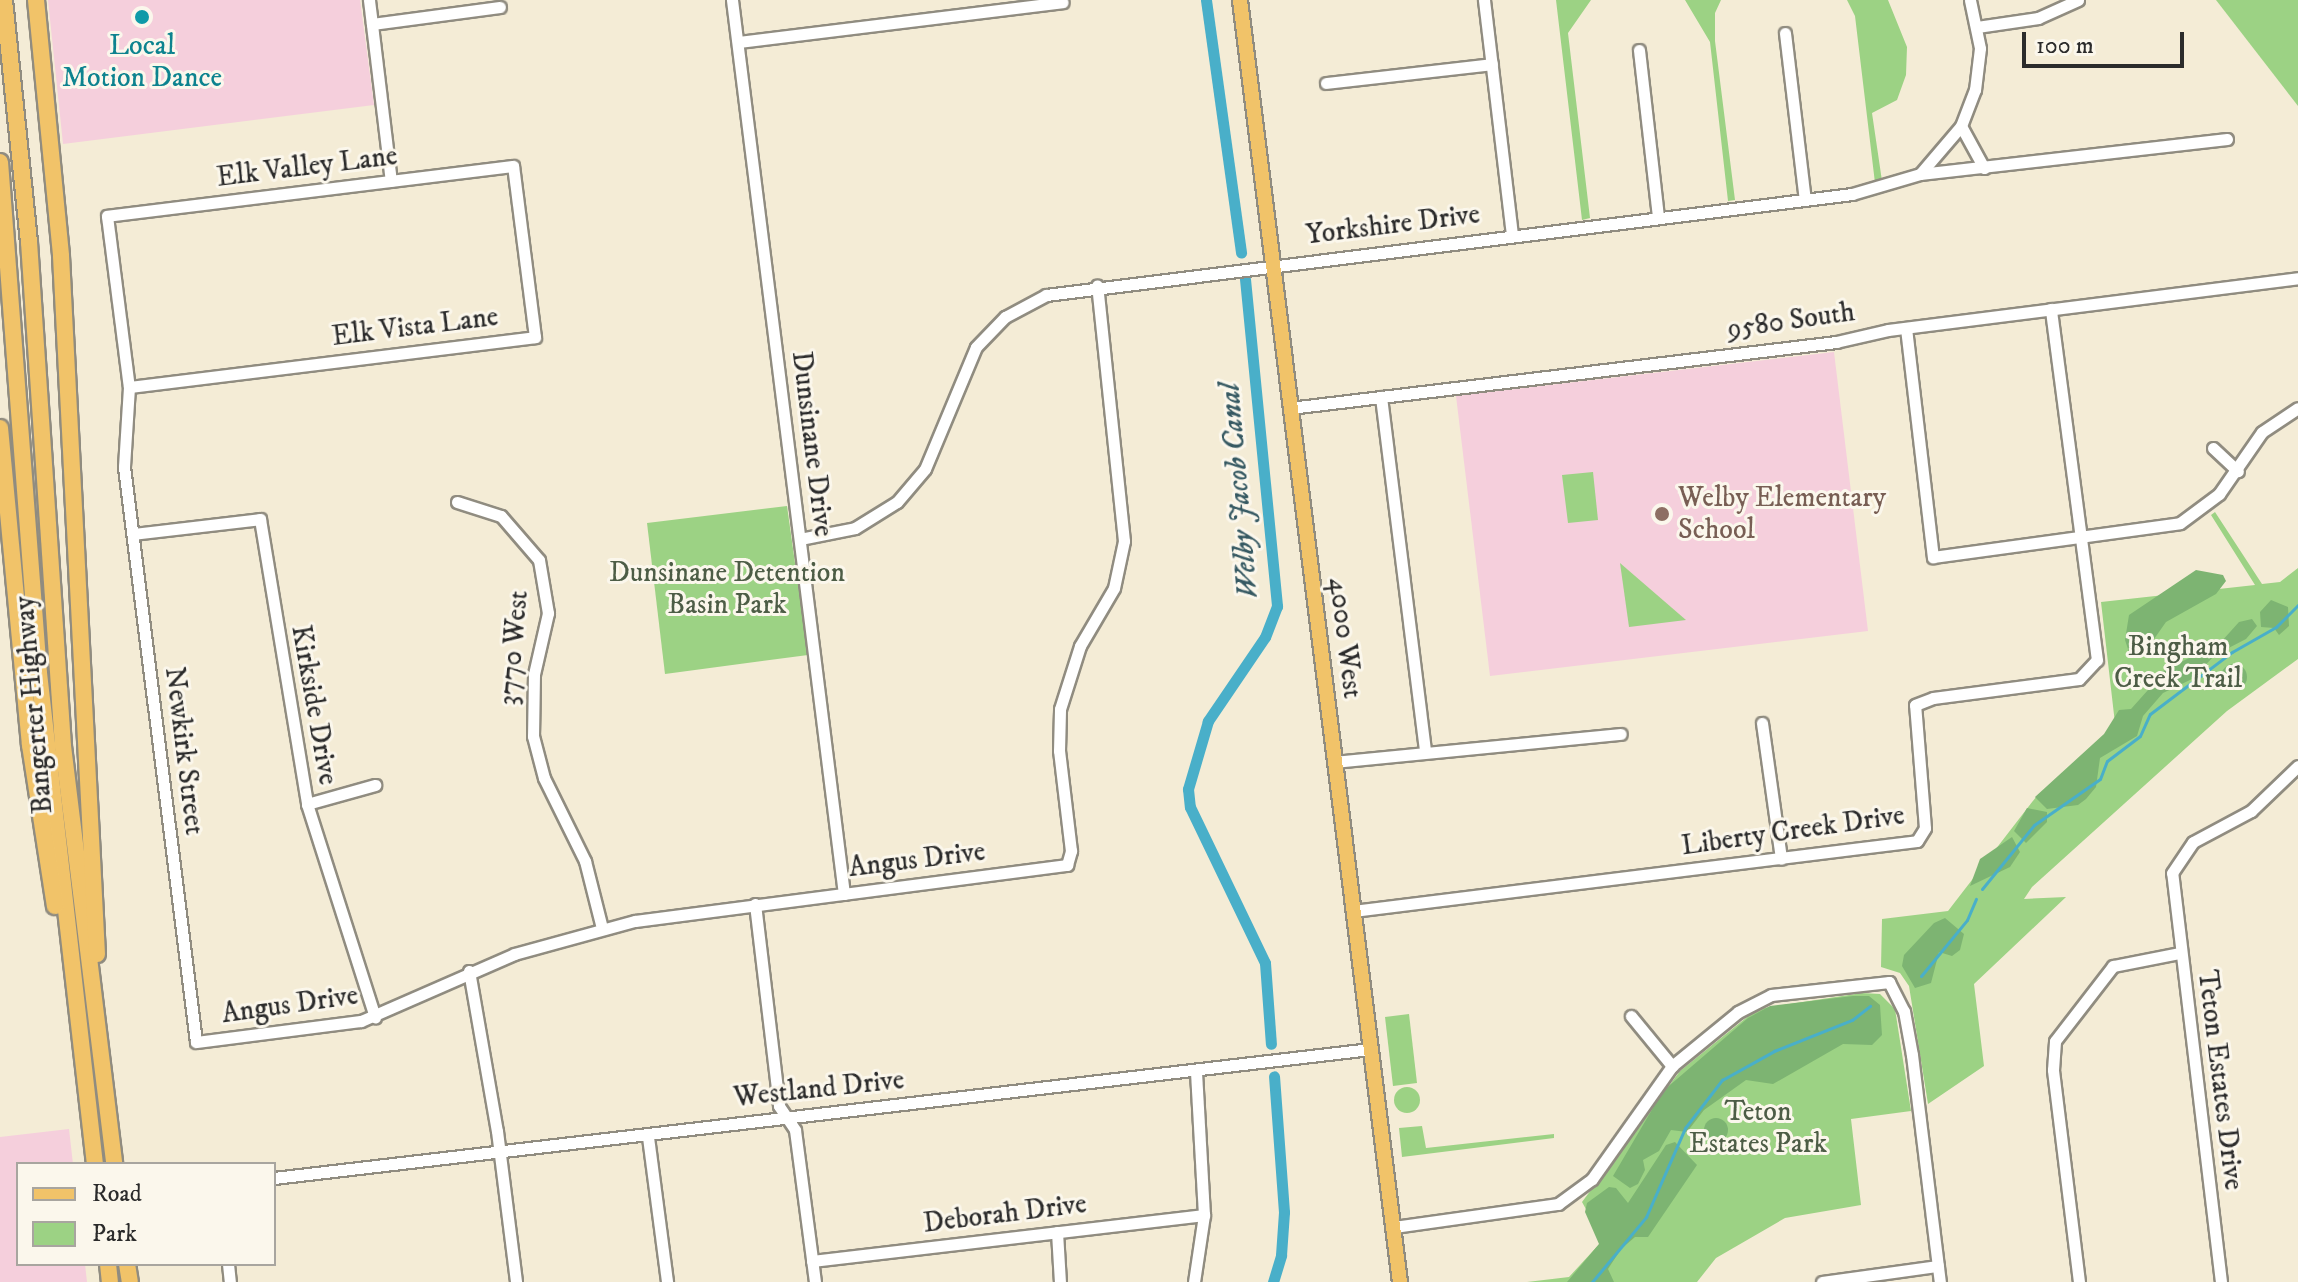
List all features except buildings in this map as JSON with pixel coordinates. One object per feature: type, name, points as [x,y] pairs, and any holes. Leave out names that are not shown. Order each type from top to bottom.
[{"type":"highway","name":"Bangerter Highway","points":[[4,0],[28,226],[63,746],[114,1162]]},
{"type":"highway","points":[[36,0],[60,243],[100,1055]]},
{"type":"highway","name":"Bangerter Highway","points":[[0,162],[39,673],[95,1162]]},
{"type":"highway","points":[[0,428],[30,745],[80,1049]]},
{"type":"main road","name":"4000 West","points":[[1240,0],[1400,1282]]},
{"type":"street","points":[[369,0],[391,181]]},
{"type":"street","name":"Dunsinane Drive","points":[[732,0],[844,894]]},
{"type":"street","points":[[1484,0],[1512,235]]},
{"type":"street","points":[[1920,174],[1961,126],[1979,69],[1977,27],[1970,0]]},
{"type":"street","points":[[1977,27],[2038,18],[2078,0]]},
{"type":"street","points":[[738,42],[1063,2]]},
{"type":"street","points":[[372,24],[500,7]]},
{"type":"street","points":[[1785,33],[1805,200]]},
{"type":"street","points":[[1639,50],[1658,217]]},
{"type":"street","points":[[1326,83],[1492,64]]},
{"type":"street","points":[[1961,126],[1984,168]]},
{"type":"street","name":"Yorkshire Drive","points":[[800,539],[855,528],[897,502],[925,469],[967,363],[989,331],[1046,295],[1097,285],[1272,263],[1866,192],[1920,174],[2227,139]]},
{"type":"street","name":"Elk Valley Lane","points":[[107,216],[513,166]]},
{"type":"street","name":"Elk Vista Lane","points":[[129,387],[535,337],[513,166]]},
{"type":"street","name":"Newkirk Street","points":[[107,216],[129,387],[124,467],[196,1042]]},
{"type":"street","name":"9580 South","points":[[1290,408],[1836,342],[1906,328],[2298,278]]},
{"type":"street","name":"Angus Drive","points":[[196,1042],[375,1017],[469,971],[602,928],[755,904],[1067,865],[1071,859],[1059,751],[1060,709],[1076,656],[1117,580],[1124,541],[1097,285]]},
{"type":"street","points":[[2051,309],[2085,538]]},
{"type":"street","points":[[1906,328],[1933,557],[2180,523],[2219,494],[2238,471],[2262,432],[2298,408]]},
{"type":"street","points":[[1381,397],[1425,751]]},
{"type":"street","points":[[2213,448],[2238,471]]},
{"type":"street","name":"3770 West","points":[[457,502],[501,516],[539,560],[548,613],[532,683],[533,736],[544,778],[585,861],[602,928]]},
{"type":"street","name":"Kirkside Drive","points":[[133,534],[260,519],[307,804],[375,1017]]},
{"type":"street","name":"Liberty Creek Drive","points":[[1353,911],[1907,845],[1921,838],[1925,822],[1913,718],[1921,701],[2079,679],[2094,667],[2099,646],[2085,538]]},
{"type":"street","points":[[1762,723],[1781,859]]},
{"type":"street","points":[[1334,762],[1425,751],[1479,751],[1621,734]]},
{"type":"street","name":"Teton Estates Drive","points":[[2221,1282],[2172,884],[2174,867],[2193,842],[2259,804],[2298,766]]},
{"type":"street","points":[[307,804],[375,785]]},
{"type":"street","points":[[755,904],[779,1106],[795,1130],[815,1282]]},
{"type":"street","points":[[2079,1282],[2053,1070],[2055,1041],[2113,966],[2180,953]]},
{"type":"street","points":[[469,971],[485,1081],[500,1154],[516,1282]]},
{"type":"street","points":[[1394,1227],[1540,1208],[1573,1197],[1592,1179],[1672,1066],[1738,1012],[1771,995],[1889,982],[1904,1011],[1912,1055],[1940,1282]]},
{"type":"street","points":[[1631,1016],[1672,1066]]},
{"type":"street","name":"Westland Drive","points":[[276,1178],[648,1137],[787,1117],[1370,1049]]},
{"type":"street","points":[[1194,1282],[1204,1215],[1196,1070]]},
{"type":"street","points":[[648,1137],[667,1282]]},
{"type":"street","name":"Deborah Drive","points":[[812,1261],[1204,1215]]},
{"type":"street","points":[[1057,1232],[1060,1282]]},
{"type":"street","points":[[1822,1282],[1938,1266]]},
{"type":"shaded area","points":[[48,0],[360,0],[374,105],[63,144]]},
{"type":"shaded area","name":"Welby Elementary School","points":[[1834,352],[1868,631],[1490,676],[1456,396]]},
{"type":"shaded area","points":[[69,1129],[73,1162],[16,1162],[16,1266],[85,1266],[87,1282],[0,1282],[0,1137]]},
{"type":"green space","points":[[1556,0],[1591,0],[1568,33],[1590,218],[1582,220]]},
{"type":"green space","points":[[1685,0],[1721,0],[1715,13],[1715,41],[1735,200],[1728,201],[1710,42]]},
{"type":"green space","points":[[1847,0],[1888,0],[1907,47],[1906,75],[1897,100],[1872,113],[1882,181],[1875,183],[1855,16]]},
{"type":"green space","points":[[2216,0],[2298,0],[2298,106]]},
{"type":"green space","points":[[1593,472],[1598,520],[1568,523],[1562,475]]},
{"type":"green space","name":"Dunsinane Detention Basin Park","points":[[787,506],[808,655],[665,674],[647,523]]},
{"type":"green space","name":"Bingham Creek Trail","points":[[2215,512],[2262,584],[2280,582],[2298,568],[2298,659],[2227,711],[2032,887],[2024,899],[2066,897],[1974,984],[1984,1066],[1928,1104],[1909,986],[1900,973],[1881,967],[1882,919],[1948,911],[2036,797],[2116,732],[2101,602],[2255,585],[2211,515]]},
{"type":"green space","points":[[1620,563],[1686,620],[1629,627]]},
{"type":"green space","points":[[2196,570],[2223,575],[2226,581],[2216,594],[2166,622],[2147,649],[2129,652],[2125,640],[2129,615]]},
{"type":"green space","points":[[2271,600],[2288,607],[2289,626],[2279,635],[2274,628],[2261,627],[2260,612]]},
{"type":"green space","points":[[2252,619],[2257,626],[2246,639],[2215,655],[2192,679],[2163,693],[2143,716],[2137,736],[2100,758],[2096,787],[2086,799],[2078,805],[2047,809],[2035,797],[2104,734],[2119,710],[2131,709],[2148,690],[2151,677],[2221,642],[2239,622]]},
{"type":"green space","points":[[2234,664],[2243,668],[2247,677],[2243,686],[2234,690],[2225,686],[2221,677],[2225,668]]},
{"type":"green space","points":[[2027,808],[2047,812],[2047,822],[2026,843],[2014,831]]},
{"type":"green space","points":[[2012,837],[2020,852],[2010,867],[1970,886],[1980,859]]},
{"type":"green space","points":[[1945,918],[1964,934],[1960,950],[1952,956],[1939,952],[1931,983],[1915,988],[1902,966],[1904,955],[1934,923]]},
{"type":"green space","name":"Teton Estates Park","points":[[1862,993],[1880,994],[1895,1009],[1911,1111],[1851,1119],[1861,1205],[1785,1218],[1716,1258],[1697,1282],[1527,1282],[1569,1277],[1603,1240],[1582,1202],[1680,1071],[1757,1009]]},
{"type":"green space","points":[[1869,996],[1880,1005],[1882,1035],[1872,1045],[1843,1044],[1773,1084],[1746,1080],[1704,1110],[1687,1132],[1671,1130],[1659,1151],[1643,1160],[1645,1170],[1638,1184],[1630,1188],[1613,1176],[1663,1091],[1748,1018],[1770,1006]]},
{"type":"green space","points":[[1409,1014],[1417,1083],[1393,1086],[1385,1017]]},
{"type":"green space","points":[[1407,1087],[1416,1091],[1420,1100],[1416,1109],[1407,1113],[1398,1109],[1394,1100],[1398,1091]]},
{"type":"green space","points":[[1716,1118],[1725,1121],[1728,1130],[1725,1139],[1716,1142],[1707,1139],[1704,1130],[1707,1121]]},
{"type":"green space","points":[[1422,1126],[1426,1148],[1554,1134],[1554,1138],[1402,1157],[1399,1128]]},
{"type":"green space","points":[[1675,1142],[1697,1165],[1648,1237],[1635,1237],[1621,1249],[1608,1269],[1614,1282],[1567,1282],[1599,1244],[1585,1212],[1587,1203],[1609,1187],[1616,1188],[1628,1203],[1666,1145]]},
{"type":"waterway","name":"Welby Jacob Canal","points":[[1206,0],[1241,253]]},
{"type":"waterway","name":"Welby Jacob Canal","points":[[1245,279],[1277,606],[1265,637],[1208,721],[1188,789],[1190,807],[1265,963],[1271,1044]]},
{"type":"waterway","points":[[1982,889],[2034,825],[2100,779],[2107,761],[2140,736],[2150,714],[2232,652],[2276,627],[2298,605]]},
{"type":"waterway","points":[[1921,976],[1967,920],[1976,899]]},
{"type":"waterway","points":[[1592,1282],[1646,1217],[1685,1128],[1722,1080],[1774,1051],[1852,1020],[1870,1006]]},
{"type":"waterway","name":"Welby Jacob Canal","points":[[1273,1282],[1281,1255],[1284,1212],[1274,1076]]},
{"type":"place","name":"Local Motion Dance","points":[[142,17]]},
{"type":"place","name":"Welby Elementary School","points":[[1662,514]]}]
